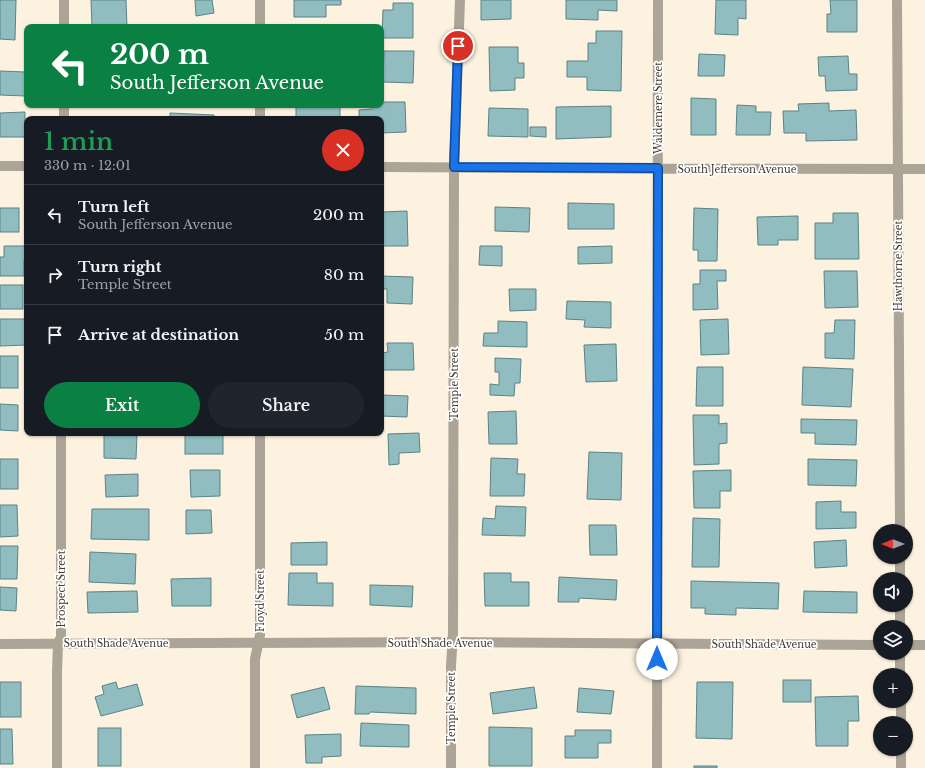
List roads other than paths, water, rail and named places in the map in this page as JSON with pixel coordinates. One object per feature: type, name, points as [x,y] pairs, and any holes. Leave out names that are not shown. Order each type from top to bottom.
[{"type":"street","points":[[64,0],[64,24]]},
{"type":"street","points":[[260,0],[260,24]]},
{"type":"street","name":"Temple Street","points":[[451,768],[453,633],[454,167],[460,0]]},
{"type":"street","name":"Waldemere Street","points":[[657,768],[658,0]]},
{"type":"street","name":"Hawthorne Street","points":[[897,0],[900,524]]},
{"type":"street","points":[[0,166],[24,166]]},
{"type":"street","name":"South Jefferson Avenue","points":[[384,167],[658,168],[705,170],[925,170]]},
{"type":"street","name":"Prospect Street","points":[[57,768],[58,643],[61,637],[61,436]]},
{"type":"street","name":"Floyd Street","points":[[255,768],[255,659],[260,635],[260,436]]},
{"type":"street","name":"South Shade Avenue","points":[[0,644],[452,642],[873,645]]},
{"type":"street","points":[[913,645],[925,645]]},
{"type":"street","points":[[901,756],[901,768]]}]
